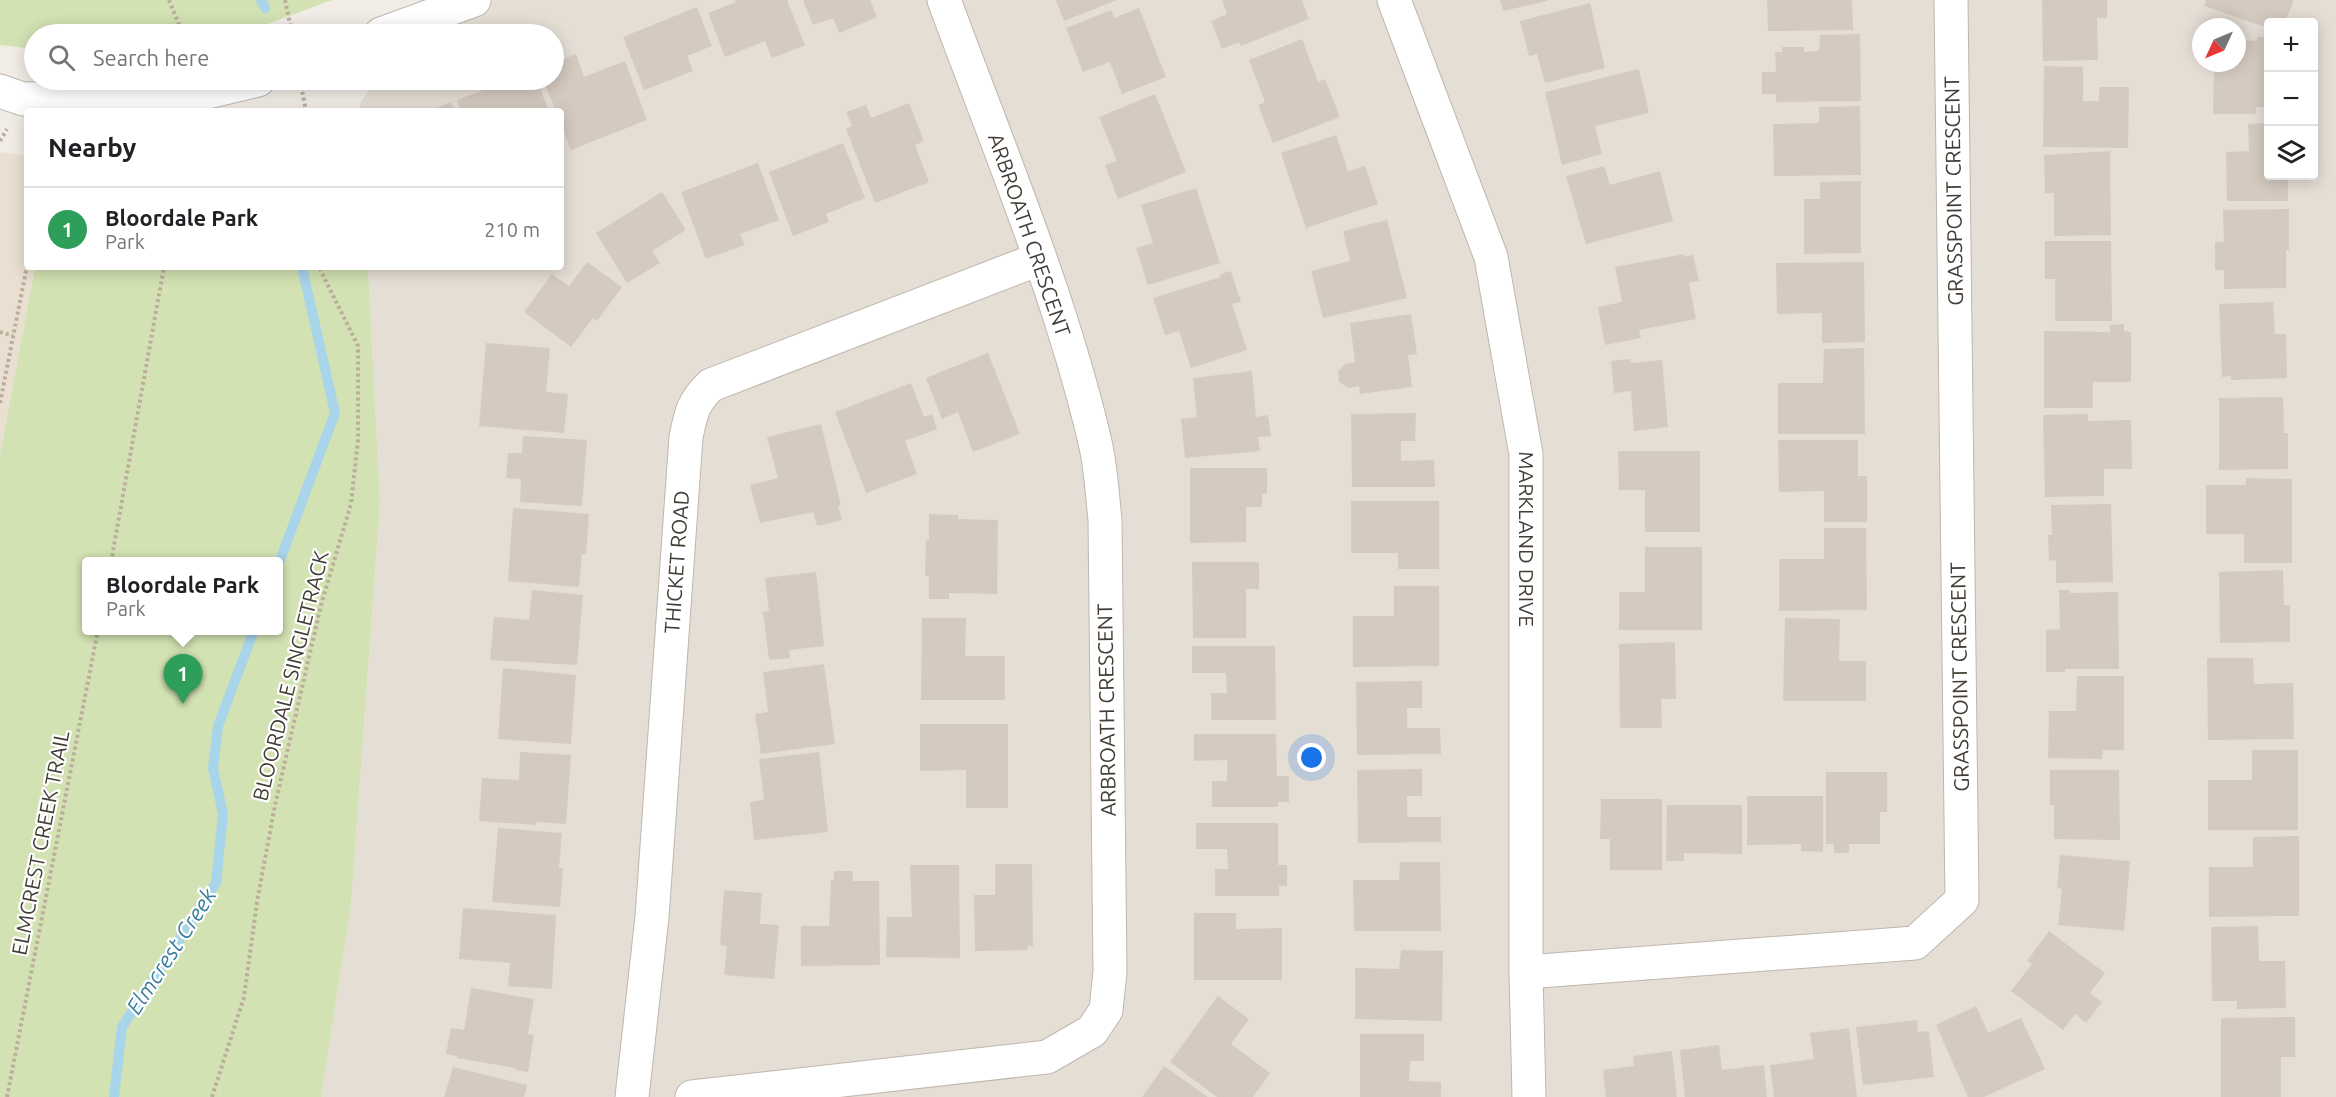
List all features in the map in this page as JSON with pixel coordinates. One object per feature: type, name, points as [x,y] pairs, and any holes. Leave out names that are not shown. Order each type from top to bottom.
[{"type":"street","points":[[408,24],[474,0]]},
{"type":"street","name":"ARBROATH CRESCENT","points":[[692,1097],[1047,1057],[1092,1031],[1107,1010],[1110,972],[1105,519],[1096,445],[1040,259],[944,0]]},
{"type":"street","name":"MARKLAND DRIVE","points":[[1394,0],[1491,257],[1526,454],[1526,972],[1529,1097]]},
{"type":"street","name":"GRASSPOINT CRESCENT","points":[[1526,972],[1915,943],[1962,900],[1951,0]]},
{"type":"street","points":[[0,91],[23,99],[191,96],[216,90]]},
{"type":"street","name":"THICKET ROAD","points":[[632,1097],[652,917],[686,436],[692,410],[698,397],[711,385],[1040,259]]},
{"type":"path","points":[[169,0],[179,24]]},
{"type":"path","points":[[285,0],[290,24]]},
{"type":"path","points":[[302,90],[305,108]]},
{"type":"path","points":[[0,403],[26,270]]},
{"type":"path","points":[[112,557],[163,270]]},
{"type":"path","name":"BLOORDALE SINGLETRACK","points":[[212,1097],[244,997],[257,902],[280,782],[321,605],[351,504],[358,440],[358,346],[320,270]]},
{"type":"path","points":[[0,332],[13,336]]},
{"type":"path","name":"ELMCREST CREEK TRAIL","points":[[7,1097],[97,635]]},
{"type":"shaded area","points":[[421,0],[2336,0],[2336,1097],[321,1097],[351,904],[380,504],[368,270],[564,270],[564,108],[360,108],[369,90],[564,90],[564,24],[407,24]]},
{"type":"shaded area","points":[[0,152],[24,156],[24,270],[34,270],[0,455]]},
{"type":"green space","points":[[0,0],[332,0],[267,24],[24,24],[24,48],[0,45]]},
{"type":"green space","points":[[34,270],[368,270],[380,503],[351,904],[321,1097],[0,1097],[0,455]]},
{"type":"building","points":[[735,0],[787,0],[805,45],[772,58],[765,41],[725,57],[708,13],[736,2]]},
{"type":"building","points":[[803,0],[870,0],[877,17],[839,33],[833,18],[813,25]]},
{"type":"building","points":[[1056,0],[1117,0],[1064,21]]},
{"type":"building","points":[[1222,0],[1302,0],[1309,19],[1241,46],[1239,42],[1222,49],[1211,21],[1227,14]]},
{"type":"building","points":[[1500,0],[1547,0],[1547,1],[1503,11]]},
{"type":"building","points":[[1767,0],[1852,0],[1853,30],[1768,31]]},
{"type":"building","points":[[2042,0],[2107,0],[2107,18],[2097,18],[2098,60],[2043,61]]},
{"type":"building","points":[[2206,0],[2294,0],[2287,18],[2264,18],[2264,27],[2246,20],[2246,18],[2239,18],[2204,6]]},
{"type":"building","points":[[1590,3],[1605,68],[1545,83],[1537,54],[1529,56],[1520,21]]},
{"type":"building","points":[[697,7],[712,46],[687,56],[693,71],[644,90],[623,37]]},
{"type":"building","points":[[1139,8],[1166,77],[1122,94],[1110,62],[1083,72],[1066,28],[1111,10],[1114,18]]},
{"type":"building","points":[[1860,34],[1861,101],[1776,102],[1776,94],[1762,94],[1762,72],[1776,72],[1775,52],[1782,52],[1782,47],[1804,47],[1804,52],[1819,51],[1820,35]]},
{"type":"building","points":[[2257,37],[2264,37],[2264,107],[2256,107],[2256,114],[2213,114],[2214,72],[2246,72],[2246,40],[2257,41]]},
{"type":"building","points":[[1302,39],[1318,82],[1325,79],[1340,117],[1273,143],[1258,105],[1265,102],[1249,60]]},
{"type":"building","points":[[576,54],[584,77],[625,61],[647,120],[571,150],[564,132],[564,108],[555,108],[547,90],[564,90],[564,59]]},
{"type":"building","points":[[2044,66],[2083,67],[2083,101],[2099,101],[2099,87],[2129,87],[2128,148],[2043,147]]},
{"type":"building","points":[[1639,69],[1649,113],[1595,126],[1602,154],[1562,165],[1545,92]]},
{"type":"building","points":[[484,90],[541,90],[548,108],[460,108],[457,100]]},
{"type":"building","points":[[1155,94],[1186,172],[1118,199],[1105,165],[1117,161],[1099,117]]},
{"type":"building","points":[[451,102],[454,108],[436,108]]},
{"type":"building","points":[[909,103],[924,141],[915,145],[929,182],[875,203],[846,129],[852,126],[846,112],[866,105],[871,118]]},
{"type":"building","points":[[1860,106],[1861,175],[1774,176],[1773,124],[1819,123],[1819,107]]},
{"type":"building","points":[[2264,123],[2264,180],[2288,180],[2288,201],[2227,201],[2226,152],[2249,151],[2248,124]]},
{"type":"building","points":[[1336,135],[1348,171],[1365,166],[1378,204],[1306,228],[1281,153]]},
{"type":"building","points":[[843,143],[865,198],[826,214],[829,222],[793,236],[769,172]]},
{"type":"building","points":[[2110,151],[2111,235],[2054,236],[2054,193],[2045,193],[2044,155]]},
{"type":"building","points":[[758,163],[779,220],[740,234],[745,245],[706,259],[681,192]]},
{"type":"building","points":[[1604,166],[1610,185],[1660,171],[1673,221],[1586,244],[1566,176]]},
{"type":"building","points":[[1861,181],[1861,253],[1804,254],[1804,199],[1820,199],[1820,182]]},
{"type":"building","points":[[1196,188],[1220,263],[1148,285],[1136,248],[1153,243],[1141,205]]},
{"type":"building","points":[[662,192],[686,230],[652,251],[660,263],[627,283],[596,233]]},
{"type":"building","points":[[2289,209],[2286,288],[2224,289],[2224,270],[2215,270],[2215,242],[2224,242],[2223,210]]},
{"type":"building","points":[[1387,220],[1407,298],[1323,318],[1311,271],[1350,261],[1343,231]]},
{"type":"building","points":[[2045,241],[2111,241],[2112,321],[2055,321],[2055,279],[2045,279]]},
{"type":"building","points":[[1684,254],[1684,257],[1693,255],[1699,281],[1689,283],[1696,319],[1639,330],[1641,338],[1605,345],[1598,307],[1622,302],[1615,267]]},
{"type":"building","points":[[587,262],[622,287],[597,321],[593,318],[571,347],[524,312],[552,274],[569,286]]},
{"type":"building","points":[[1864,262],[1865,342],[1822,343],[1822,313],[1777,314],[1776,263]]},
{"type":"building","points":[[1231,271],[1241,302],[1232,304],[1247,350],[1191,368],[1179,331],[1165,335],[1153,298],[1221,277],[1220,274]]},
{"type":"building","points":[[2273,302],[2275,334],[2286,334],[2287,378],[2231,380],[2231,376],[2222,377],[2219,304]]},
{"type":"building","points":[[1411,314],[1417,354],[1408,355],[1412,387],[1360,394],[1359,386],[1348,388],[1339,382],[1338,371],[1345,364],[1355,362],[1350,323]]},
{"type":"building","points":[[2124,324],[2124,331],[2131,332],[2131,382],[2093,382],[2093,408],[2044,408],[2044,331],[2110,332],[2110,325]]},
{"type":"building","points":[[486,343],[550,348],[546,392],[568,394],[564,433],[479,426]]},
{"type":"building","points":[[1864,348],[1865,434],[1778,434],[1778,383],[1823,383],[1824,349]]},
{"type":"building","points":[[988,353],[1020,434],[973,452],[958,412],[942,419],[926,378]]},
{"type":"building","points":[[1630,359],[1631,363],[1662,360],[1668,427],[1634,431],[1631,391],[1614,393],[1611,361]]},
{"type":"building","points":[[1252,371],[1256,417],[1268,415],[1271,436],[1258,437],[1260,451],[1185,458],[1181,419],[1197,417],[1193,378]]},
{"type":"building","points":[[911,383],[924,417],[932,414],[937,429],[905,441],[917,474],[866,493],[835,412]]},
{"type":"building","points":[[2283,397],[2284,433],[2288,433],[2288,469],[2219,470],[2219,398]]},
{"type":"building","points":[[1416,413],[1415,441],[1401,441],[1401,461],[1434,460],[1435,487],[1352,487],[1351,414]]},
{"type":"building","points":[[2088,414],[2088,421],[2131,420],[2132,469],[2104,469],[2104,496],[2045,497],[2043,415]]},
{"type":"building","points":[[821,424],[841,505],[838,506],[842,520],[817,526],[813,512],[760,523],[750,485],[778,478],[767,437]]},
{"type":"building","points":[[523,436],[587,440],[582,506],[520,502],[521,479],[506,478],[508,453],[522,453]]},
{"type":"building","points":[[1778,440],[1858,440],[1858,476],[1867,476],[1867,522],[1824,522],[1824,491],[1779,492]]},
{"type":"building","points":[[1618,451],[1700,451],[1700,532],[1645,532],[1645,490],[1619,490]]},
{"type":"building","points":[[1190,468],[1267,468],[1267,494],[1262,494],[1262,507],[1246,507],[1246,542],[1190,543]]},
{"type":"building","points":[[2246,478],[2292,479],[2292,563],[2244,563],[2244,534],[2206,534],[2206,485],[2246,485]]},
{"type":"building","points":[[1351,501],[1439,501],[1439,569],[1398,569],[1398,553],[1351,553]]},
{"type":"building","points":[[2111,504],[2113,582],[2056,583],[2056,560],[2049,561],[2048,535],[2052,535],[2051,505]]},
{"type":"building","points":[[513,508],[589,514],[586,554],[582,554],[579,587],[508,581]]},
{"type":"building","points":[[929,514],[958,515],[958,519],[998,520],[997,594],[949,593],[949,599],[929,599],[929,576],[925,576]]},
{"type":"building","points":[[1824,528],[1866,528],[1867,610],[1779,611],[1779,559],[1824,559]]},
{"type":"building","points":[[1645,547],[1702,547],[1702,630],[1619,630],[1619,592],[1645,592]]},
{"type":"building","points":[[1192,562],[1259,562],[1259,589],[1246,589],[1246,638],[1193,638]]},
{"type":"building","points":[[2283,570],[2284,605],[2290,605],[2290,642],[2220,643],[2219,572]]},
{"type":"building","points":[[816,572],[824,646],[789,650],[790,658],[769,660],[763,612],[769,611],[765,578]]},
{"type":"building","points":[[1394,586],[1439,586],[1439,666],[1353,667],[1353,616],[1394,616]]},
{"type":"building","points":[[532,590],[583,595],[577,665],[490,660],[494,617],[529,620]]},
{"type":"building","points":[[2059,590],[2069,590],[2070,593],[2118,592],[2119,669],[2065,669],[2065,672],[2046,672],[2046,630],[2060,629]]},
{"type":"building","points":[[922,618],[966,618],[965,656],[1005,656],[1005,700],[921,700]]},
{"type":"building","points":[[1785,618],[1840,619],[1839,661],[1866,661],[1866,701],[1783,701]]},
{"type":"building","points":[[1675,642],[1676,699],[1661,699],[1662,728],[1620,728],[1619,644]]},
{"type":"building","points":[[1192,646],[1275,646],[1276,720],[1211,720],[1211,693],[1227,693],[1226,673],[1192,673]]},
{"type":"building","points":[[2207,658],[2253,658],[2254,684],[2293,683],[2294,739],[2208,740]]},
{"type":"building","points":[[824,664],[835,744],[761,754],[755,714],[768,712],[763,672]]},
{"type":"building","points":[[503,668],[576,675],[571,744],[498,739]]},
{"type":"building","points":[[2077,676],[2124,676],[2124,750],[2103,750],[2102,759],[2048,758],[2049,711],[2076,711]]},
{"type":"building","points":[[1422,681],[1422,708],[1407,708],[1407,728],[1440,728],[1441,754],[1357,755],[1356,682]]},
{"type":"building","points":[[920,724],[1008,724],[1008,808],[966,808],[966,770],[920,771]]},
{"type":"building","points":[[1194,734],[1276,734],[1277,776],[1289,776],[1289,802],[1278,802],[1278,807],[1212,807],[1212,781],[1227,781],[1227,760],[1194,761]]},
{"type":"building","points":[[2252,750],[2298,750],[2298,830],[2208,830],[2208,780],[2252,780]]},
{"type":"building","points":[[520,752],[571,755],[566,824],[536,822],[536,825],[479,821],[482,778],[519,780]]},
{"type":"building","points":[[819,752],[828,832],[754,840],[750,802],[764,800],[759,759]]},
{"type":"building","points":[[1422,769],[1422,796],[1407,796],[1407,817],[1441,817],[1441,842],[1358,843],[1357,770]]},
{"type":"building","points":[[2050,770],[2119,770],[2120,840],[2054,839],[2054,805],[2050,805]]},
{"type":"building","points":[[1826,772],[1887,772],[1887,812],[1880,812],[1880,844],[1849,844],[1849,853],[1834,853],[1834,844],[1826,844]]},
{"type":"building","points":[[1747,796],[1823,796],[1823,852],[1801,851],[1801,844],[1747,845]]},
{"type":"building","points":[[1601,799],[1662,799],[1662,870],[1610,870],[1610,839],[1600,839]]},
{"type":"building","points":[[1667,805],[1742,805],[1742,854],[1684,853],[1684,861],[1666,861]]},
{"type":"building","points":[[1196,823],[1278,823],[1278,865],[1287,865],[1287,886],[1279,886],[1279,896],[1215,896],[1215,869],[1228,869],[1227,849],[1196,849]]},
{"type":"building","points":[[498,828],[562,833],[559,868],[563,868],[560,907],[492,902]]},
{"type":"building","points":[[2299,836],[2299,916],[2209,917],[2209,867],[2253,867],[2253,837]]},
{"type":"building","points":[[2060,855],[2130,861],[2124,931],[2058,925],[2062,889],[2057,888]]},
{"type":"building","points":[[1400,862],[1440,862],[1441,931],[1354,931],[1353,880],[1399,880]]},
{"type":"building","points":[[995,864],[1032,864],[1033,946],[1028,946],[1027,950],[975,951],[974,895],[995,895]]},
{"type":"building","points":[[910,865],[959,865],[960,958],[886,957],[887,917],[912,917]]},
{"type":"building","points":[[834,871],[853,871],[853,881],[879,881],[880,965],[801,966],[801,926],[829,926],[831,880],[834,880]]},
{"type":"building","points":[[724,890],[762,893],[760,924],[779,925],[774,979],[724,975],[727,946],[720,945]]},
{"type":"building","points":[[463,908],[556,915],[552,989],[508,986],[510,963],[459,959]]},
{"type":"building","points":[[1194,913],[1236,913],[1236,929],[1282,928],[1282,980],[1194,980]]},
{"type":"building","points":[[2258,926],[2259,961],[2285,961],[2286,1008],[2237,1009],[2237,1001],[2212,1001],[2211,927]]},
{"type":"building","points":[[2049,931],[2105,973],[2090,993],[2102,1002],[2086,1023],[2075,1014],[2063,1030],[2011,991],[2032,964],[2027,961]]},
{"type":"building","points":[[1401,950],[1443,951],[1442,1021],[1355,1019],[1355,968],[1399,969]]},
{"type":"building","points":[[471,988],[534,999],[528,1034],[534,1035],[528,1072],[446,1054],[451,1028],[464,1030]]},
{"type":"building","points":[[1218,996],[1249,1019],[1231,1044],[1270,1073],[1253,1097],[1217,1097],[1170,1062]]},
{"type":"building","points":[[1976,1006],[1988,1033],[2021,1018],[2045,1069],[1984,1097],[1968,1097],[1936,1025]]},
{"type":"building","points":[[2295,1017],[2295,1057],[2281,1057],[2281,1097],[2221,1097],[2221,1018]]},
{"type":"building","points":[[1917,1020],[1918,1032],[1929,1031],[1934,1077],[1863,1085],[1856,1027]]},
{"type":"building","points":[[1849,1028],[1857,1097],[1774,1097],[1770,1065],[1814,1059],[1810,1033]]},
{"type":"building","points":[[1360,1034],[1424,1034],[1424,1061],[1410,1061],[1409,1081],[1441,1082],[1441,1097],[1360,1097]]},
{"type":"building","points":[[1719,1045],[1722,1070],[1764,1065],[1767,1097],[1685,1097],[1680,1050]]},
{"type":"building","points":[[1672,1051],[1677,1097],[1606,1097],[1603,1070],[1634,1066],[1633,1056]]},
{"type":"building","points":[[1164,1066],[1208,1097],[1142,1097]]},
{"type":"building","points":[[453,1067],[527,1085],[524,1097],[444,1097]]},
{"type":"waterway","name":"Elmcrest Creek","points":[[261,0],[265,8]]},
{"type":"waterway","name":"Elmcrest Creek","points":[[281,557],[335,413],[303,270]]},
{"type":"waterway","name":"Elmcrest Creek","points":[[114,1097],[122,1027],[216,883],[223,814],[213,768],[218,726],[252,635]]},
{"type":"place","name":"Bloordale Park","points":[[183,704]]}]
